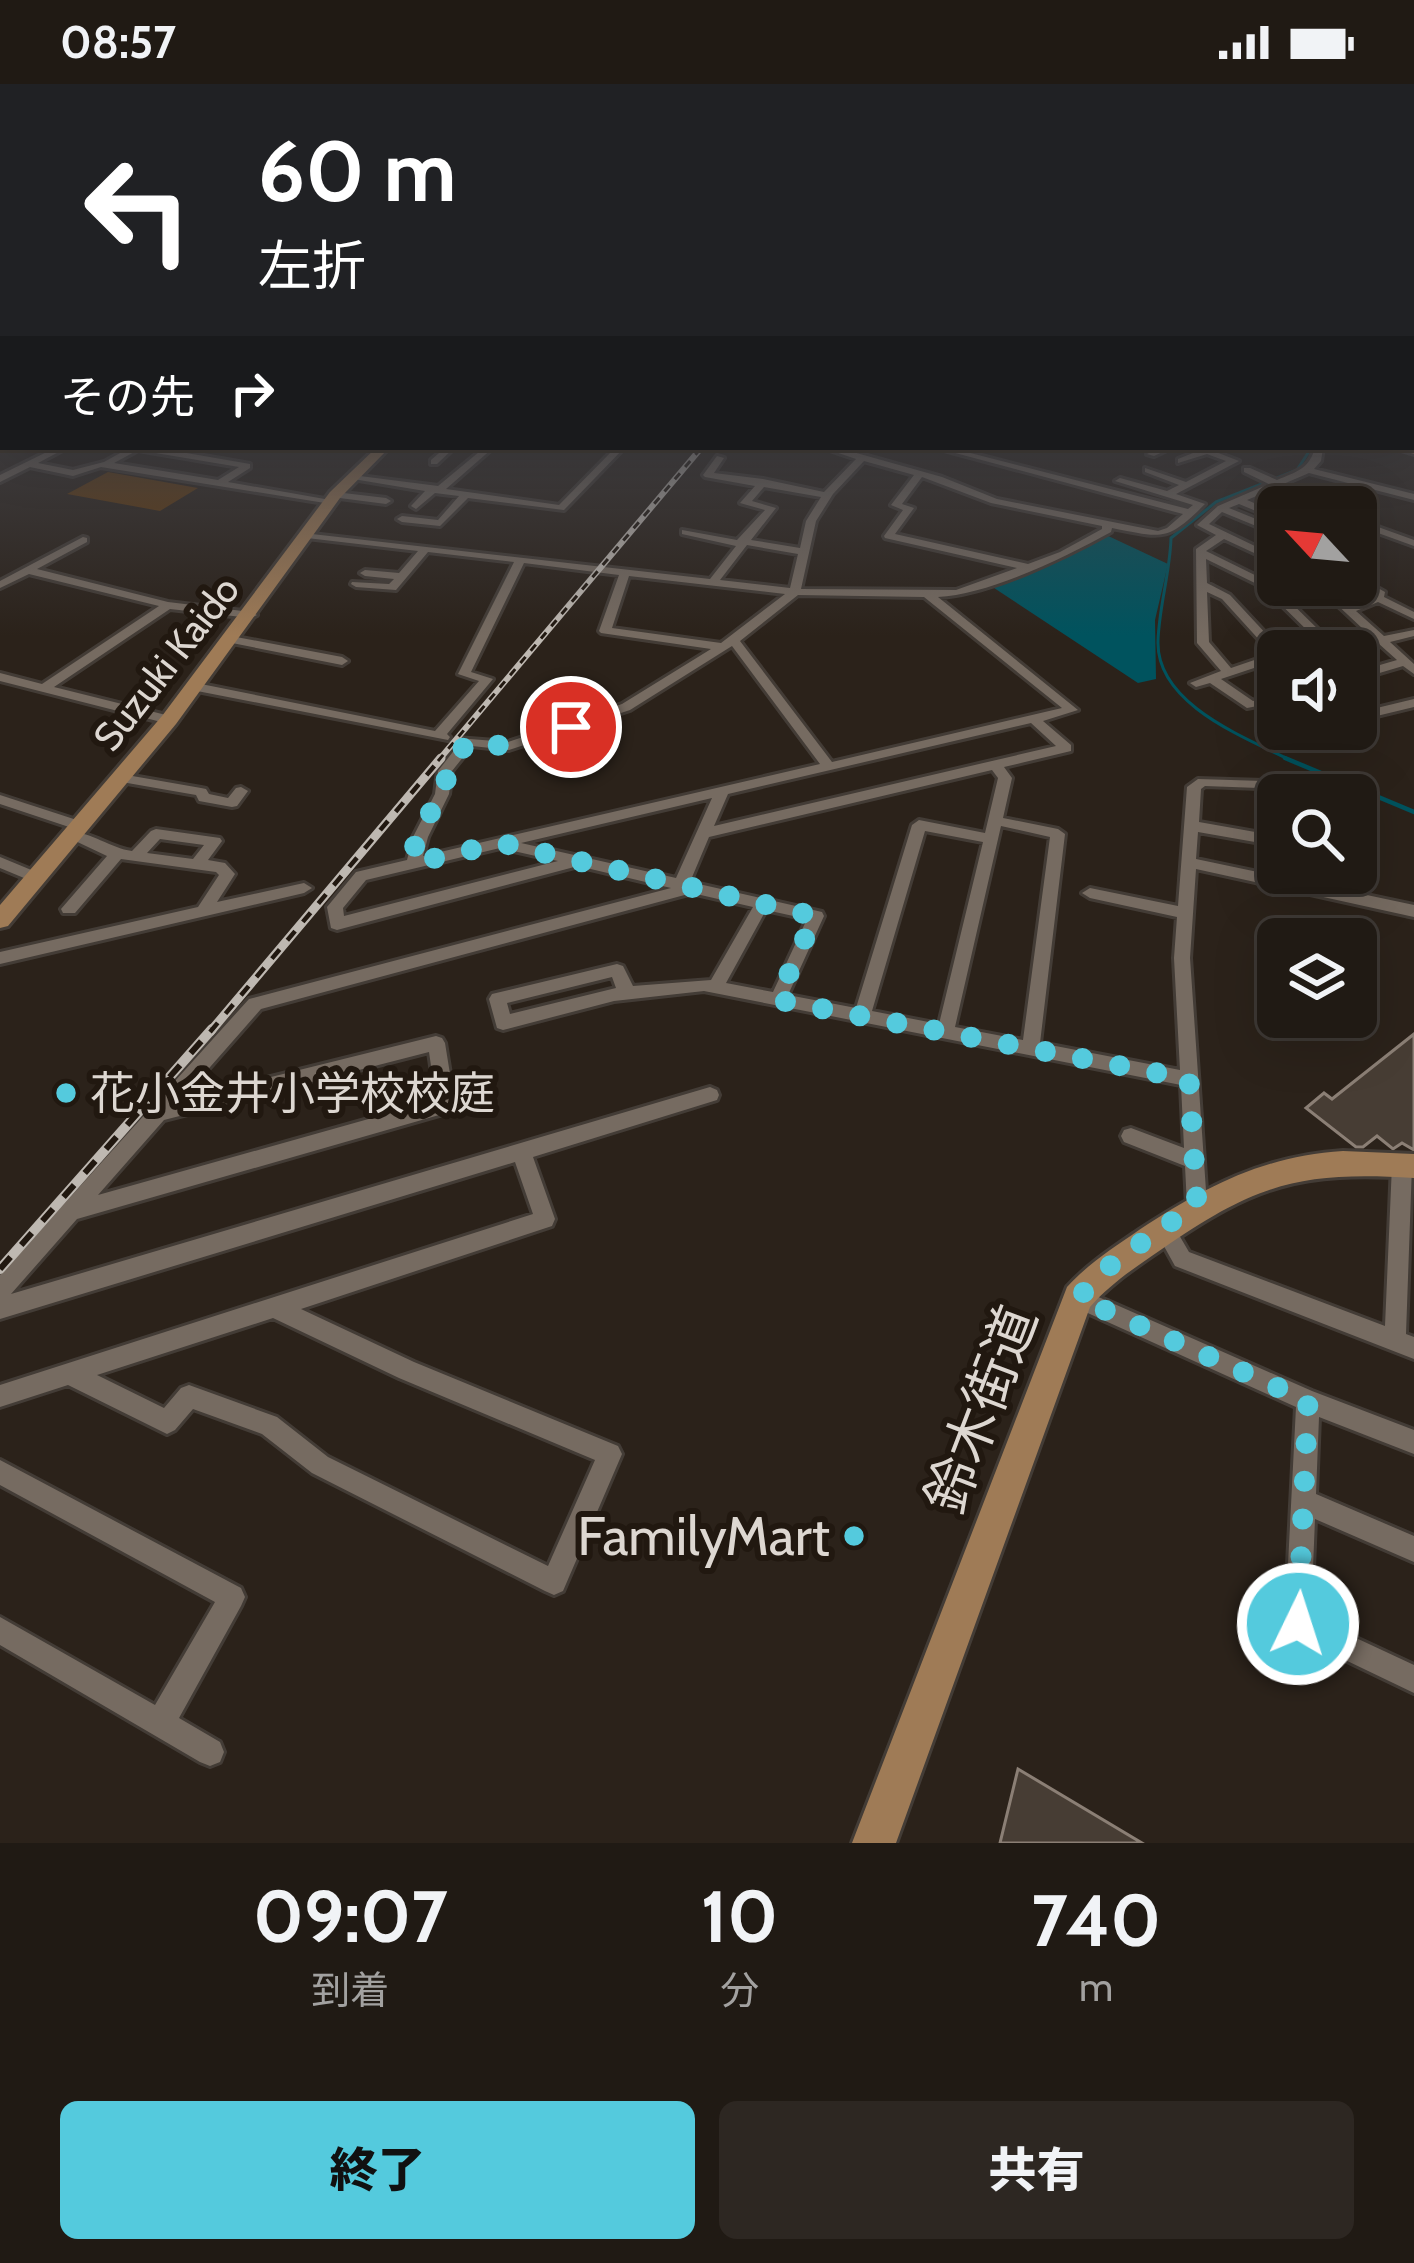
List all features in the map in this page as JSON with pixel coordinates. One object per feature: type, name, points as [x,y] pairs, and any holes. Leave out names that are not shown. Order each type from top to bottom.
[{"type":"main road","name":"Suzuki Kaido","points":[[0,920],[196,687],[333,498],[358,472]]},
{"type":"main road","name":"鈴木街道","points":[[874,1843],[1078,1298],[1114,1262],[1197,1204],[1263,1173],[1290,1166],[1408,1166]]},
{"type":"street","points":[[147,472],[268,492],[386,501]]},
{"type":"street","points":[[218,484],[237,472]]},
{"type":"street","points":[[416,506],[457,472]]},
{"type":"street","points":[[352,478],[561,508],[596,472]]},
{"type":"street","points":[[710,472],[827,495]]},
{"type":"street","points":[[414,863],[415,838],[447,786],[445,772],[465,742],[508,746],[626,707],[729,643],[794,592],[811,521],[849,472]]},
{"type":"street","points":[[913,472],[994,501],[1164,534],[1200,504],[1120,481]]},
{"type":"street","points":[[939,479],[945,472]]},
{"type":"street","points":[[1032,472],[1192,513]]},
{"type":"street","points":[[1153,472],[1187,485]]},
{"type":"street","points":[[1169,494],[1212,472]]},
{"type":"street","points":[[1251,472],[1276,486]]},
{"type":"street","points":[[1257,551],[1202,525],[1221,508],[1303,472]]},
{"type":"street","points":[[1316,472],[1414,497]]},
{"type":"street","points":[[1350,481],[1358,472]]},
{"type":"street","points":[[920,474],[896,505],[909,508],[889,536],[1028,567]]},
{"type":"street","points":[[1391,491],[1404,478]]},
{"type":"street","points":[[268,492],[282,482]]},
{"type":"street","points":[[712,583],[771,508],[745,503],[763,482]]},
{"type":"street","points":[[402,519],[440,524],[467,494]]},
{"type":"street","points":[[1240,500],[1257,508]]},
{"type":"street","points":[[1221,508],[1257,523]]},
{"type":"street","points":[[307,535],[794,592],[928,594],[957,593],[1028,567],[1107,530],[1107,522]]},
{"type":"street","points":[[1377,530],[1414,543]]},
{"type":"street","points":[[686,532],[803,552]]},
{"type":"street","points":[[1201,552],[1223,535]]},
{"type":"street","points":[[0,586],[83,540]]},
{"type":"street","points":[[356,584],[392,588],[425,549]]},
{"type":"street","points":[[1201,552],[1203,643],[1228,672]]},
{"type":"street","points":[[1201,552],[1267,586],[1313,630]]},
{"type":"street","points":[[196,687],[440,737],[487,679],[464,674],[520,560]]},
{"type":"street","points":[[27,570],[168,604],[251,615]]},
{"type":"street","points":[[625,572],[605,631],[729,643],[826,764]]},
{"type":"street","points":[[365,573],[402,576]]},
{"type":"street","points":[[1202,585],[1226,597],[1257,632]]},
{"type":"street","points":[[1347,610],[1378,598],[1377,592]]},
{"type":"street","points":[[579,861],[337,924],[335,907],[361,876],[1072,710],[928,594]]},
{"type":"street","points":[[1378,598],[1414,616]]},
{"type":"street","points":[[44,688],[168,604]]},
{"type":"street","points":[[1343,606],[1368,630]]},
{"type":"street","points":[[1382,640],[1414,633]]},
{"type":"street","points":[[1377,637],[1410,661]]},
{"type":"street","points":[[232,640],[342,661]]},
{"type":"street","points":[[1377,670],[1410,661]]},
{"type":"street","points":[[1196,683],[1257,662]]},
{"type":"street","points":[[0,677],[169,720]]},
{"type":"street","points":[[1211,678],[1251,705],[1257,703]]},
{"type":"street","points":[[1377,712],[1414,704]]},
{"type":"street","points":[[705,833],[1066,748],[1034,719]]},
{"type":"street","points":[[946,1030],[1005,778],[995,764]]},
{"type":"street","points":[[121,778],[232,802]]},
{"type":"street","points":[[1197,1204],[1182,958],[1194,787],[1203,782],[1257,787]]},
{"type":"street","points":[[688,884],[723,790]]},
{"type":"street","points":[[0,799],[78,831],[117,854],[220,867],[227,874],[203,911]]},
{"type":"street","points":[[862,1015],[919,825],[1058,833],[1030,1046]]},
{"type":"street","points":[[1193,826],[1257,837]]},
{"type":"street","points":[[136,856],[156,834],[215,841],[197,864]]},
{"type":"street","points":[[501,843],[815,916],[777,1000]]},
{"type":"street","points":[[69,909],[117,854]]},
{"type":"street","points":[[0,862],[36,878]]},
{"type":"street","points":[[1189,862],[1414,911]]},
{"type":"street","points":[[0,1291],[255,1004],[688,884]]},
{"type":"street","points":[[0,958],[304,888]]},
{"type":"street","points":[[1090,893],[1186,913]]},
{"type":"street","points":[[715,988],[762,904]]},
{"type":"street","points":[[627,993],[617,970],[498,999],[503,1023],[627,993],[704,985],[1189,1079]]},
{"type":"street","points":[[74,1211],[446,1105],[436,1043],[161,1112]]},
{"type":"street","points":[[0,1308],[710,1095]]},
{"type":"street","points":[[1131,1136],[1192,1160]]},
{"type":"street","points":[[0,1396],[545,1219],[522,1153]]},
{"type":"street","points":[[1165,1230],[1182,1259],[1404,1344],[1408,1166]]},
{"type":"street","points":[[1078,1298],[1308,1401],[1414,1442]]},
{"type":"street","points":[[70,1374],[167,1422],[189,1396],[269,1425],[320,1465],[554,1582],[610,1454],[407,1370],[278,1309]]},
{"type":"street","points":[[1308,1401],[1298,1624],[1414,1679]]},
{"type":"street","points":[[4,1480],[232,1597],[161,1722]]},
{"type":"street","points":[[1306,1502],[1414,1549]]},
{"type":"street","points":[[0,1630],[210,1752]]},
{"type":"shaded area","points":[[108,472],[198,488],[160,511],[67,494]]},
{"type":"water","points":[[1104,534],[1168,564],[1155,620],[1156,679],[1138,683],[988,584],[1061,560]]},
{"type":"building","points":[[1414,1034],[1414,1150],[1402,1143],[1393,1149],[1377,1136],[1356,1147],[1306,1108],[1324,1093],[1332,1099]]},
{"type":"building","points":[[1018,1769],[1142,1843],[1000,1843]]},
{"type":"waterway","points":[[1291,761],[1228,729],[1187,700],[1161,663],[1158,641],[1171,538],[1216,502],[1292,472]]},
{"type":"waterway","points":[[1285,758],[1291,761]]},
{"type":"waterway","points":[[1291,761],[1414,812]]},
{"type":"railway","points":[[438,761],[681,472]]},
{"type":"railway","points":[[210,1032],[441,758]]},
{"type":"railway","points":[[0,1269],[212,1029]]},
{"type":"place","name":"花小金井小学校校庭","points":[[66,1093]]},
{"type":"place","name":"FamilyMart","points":[[854,1536]]},
{"type":"route","points":[[571,727],[508,746],[467,743],[445,772],[447,786],[415,838],[414,863],[501,843],[815,916],[777,1000],[1189,1079],[1197,1204],[1114,1262],[1078,1298],[1308,1401],[1298,1624]]}]
